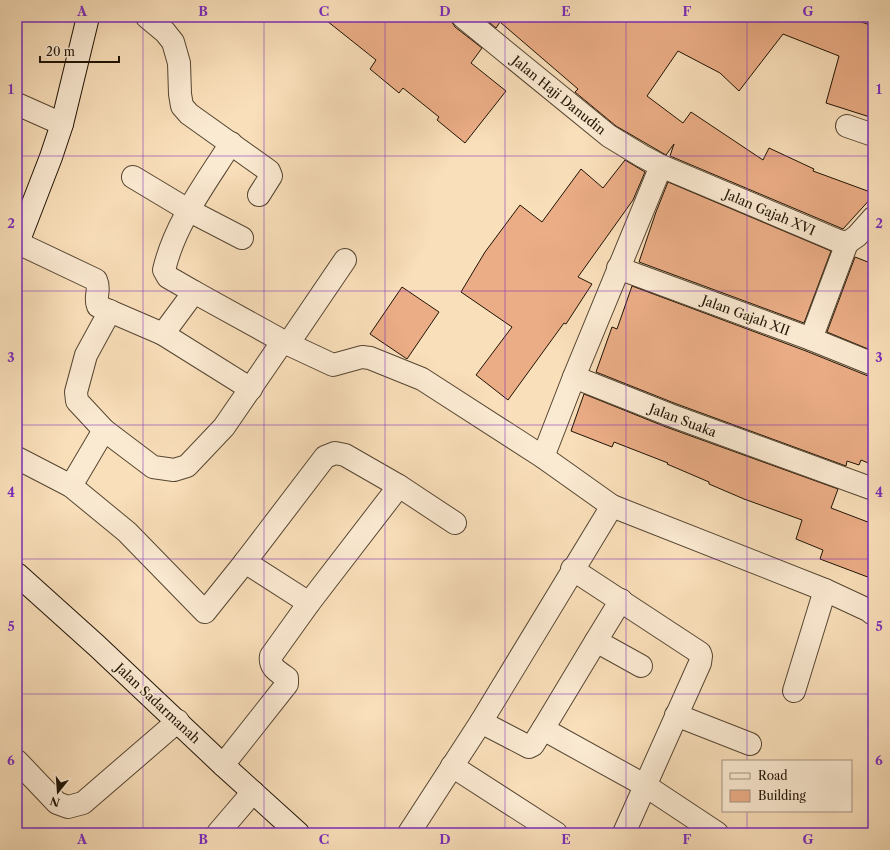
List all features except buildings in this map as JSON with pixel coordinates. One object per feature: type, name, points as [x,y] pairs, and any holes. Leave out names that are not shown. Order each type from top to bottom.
[{"type":"street","points":[[88,17],[62,124],[51,157],[23,210],[17,244],[96,280],[99,286],[96,302],[98,306],[162,334],[250,389]]},
{"type":"street","points":[[147,17],[165,32],[173,42],[180,63],[180,94],[182,106],[189,114],[269,171],[271,176],[259,194]]},
{"type":"street","name":"Jalan Haji Danudin","points":[[463,17],[609,136],[661,166]]},
{"type":"street","points":[[17,104],[62,124]]},
{"type":"street","points":[[847,126],[873,135]]},
{"type":"street","points":[[231,143],[188,210],[167,257],[164,270],[168,277],[286,343],[333,364],[362,357],[370,358],[422,379],[543,457],[612,506],[871,607]]},
{"type":"street","points":[[543,457],[618,268],[661,166]]},
{"type":"street","name":"Jalan Gajah XVI","points":[[661,166],[836,240],[847,243]]},
{"type":"street","points":[[133,177],[188,210],[242,238]]},
{"type":"street","points":[[811,339],[847,243],[857,236],[873,218]]},
{"type":"street","points":[[110,311],[86,355],[76,392],[77,400],[104,430],[153,467],[174,470],[187,466],[224,427],[250,389],[286,343],[345,260]]},
{"type":"street","name":"Jalan Gajah XII","points":[[618,268],[811,339],[873,364]]},
{"type":"street","points":[[162,334],[194,292]]},
{"type":"street","name":"Jalan Suaka","points":[[574,377],[670,415],[873,489]]},
{"type":"street","points":[[71,486],[104,430]]},
{"type":"street","points":[[17,458],[71,486],[126,532],[205,612],[325,457],[335,453],[345,455],[399,486],[455,523]]},
{"type":"street","points":[[223,765],[287,684],[287,678],[272,667],[270,661],[271,656],[309,603],[399,486]]},
{"type":"street","points":[[409,833],[480,722],[612,506]]},
{"type":"street","points":[[245,562],[309,603]]},
{"type":"street","points":[[572,570],[621,600],[700,653],[701,656],[700,663],[624,833]]},
{"type":"street","name":"Jalan Sadarmanah","points":[[17,574],[97,646],[223,765],[298,833]]},
{"type":"street","points":[[794,691],[825,590]]},
{"type":"street","points":[[480,722],[529,747],[533,745],[621,600]]},
{"type":"street","points":[[596,641],[641,666]]},
{"type":"street","points":[[676,716],[750,744]]},
{"type":"street","points":[[17,761],[57,802],[68,807],[83,803],[178,721]]},
{"type":"street","points":[[543,729],[646,786],[717,833]]},
{"type":"street","points":[[452,766],[556,833]]},
{"type":"street","points":[[218,833],[253,792]]}]
